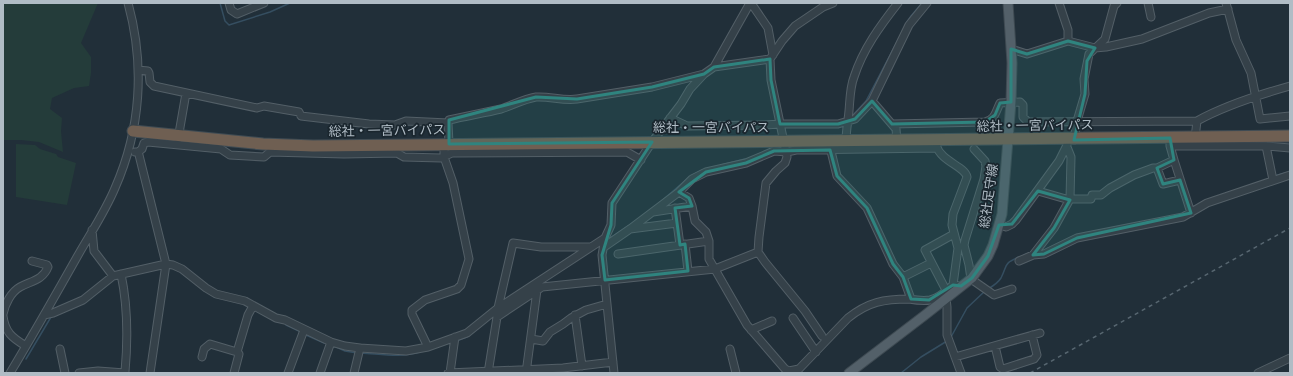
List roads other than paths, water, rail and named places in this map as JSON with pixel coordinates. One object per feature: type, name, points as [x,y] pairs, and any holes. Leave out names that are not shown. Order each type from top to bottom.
[{"type":"highway","name":"総社・一宮バイパス","points":[[133,131],[178,141],[312,146],[652,142],[785,147],[830,146],[846,142],[897,142],[936,145],[1008,140],[1069,142],[1170,142],[1195,138],[1290,136]]},
{"type":"main road","name":"総社足守線","points":[[848,373],[947,295],[957,285],[971,279],[988,256],[993,245],[1002,214],[1011,102],[1011,49],[1008,3]]},
{"type":"street","points":[[10,373],[115,188],[128,150],[133,131],[137,100],[138,70],[134,31],[128,3]]},
{"type":"street","points":[[229,3],[231,10],[236,14],[264,3]]},
{"type":"street","points":[[714,67],[750,3],[768,28],[772,57],[770,80],[787,158],[786,163],[776,171],[766,183],[758,252],[805,311],[822,336]]},
{"type":"street","points":[[614,373],[602,255],[611,225],[612,203],[652,142],[690,89],[704,74],[714,67],[772,57],[782,41],[795,26],[823,7],[833,3]]},
{"type":"street","points":[[846,142],[853,78],[866,48],[898,3]]},
{"type":"street","points":[[670,118],[687,126],[838,124],[854,119],[872,101],[909,25],[927,3]]},
{"type":"street","points":[[1059,3],[1068,30],[1068,42]]},
{"type":"street","points":[[999,225],[1006,227],[1012,224],[1059,161],[1069,142],[1085,94],[1084,79],[1089,54],[1105,39],[1114,6],[1117,3]]},
{"type":"street","points":[[1148,3],[1151,17]]},
{"type":"street","points":[[1011,49],[1027,54],[1068,42],[1095,48],[1106,47],[1142,39],[1227,6],[1236,40],[1251,73],[1260,119],[1290,116]]},
{"type":"street","points":[[138,70],[148,71],[150,82],[154,86],[257,108],[264,106],[299,112],[301,116],[344,122],[395,125],[406,121],[448,123]]},
{"type":"street","points":[[428,347],[412,314],[412,310],[426,300],[457,289],[461,286],[469,259],[453,183],[444,156],[449,120],[502,108],[536,97],[568,100],[577,99],[652,87],[704,74]]},
{"type":"street","points":[[892,124],[985,122],[996,115],[1000,103],[1011,102],[1022,103],[1023,117],[1028,122],[1197,121],[1215,111],[1256,96],[1290,86]]},
{"type":"street","points":[[178,141],[186,93]]},
{"type":"street","points":[[872,101],[896,129],[897,142]]},
{"type":"street","points":[[1195,138],[1197,121]]},
{"type":"street","points":[[138,152],[142,149],[144,143],[178,141],[221,149],[230,155],[264,157],[270,152],[344,154],[397,153],[404,157],[441,158],[452,153],[627,152],[641,160]]},
{"type":"street","points":[[1032,255],[1054,228],[1069,198],[1071,157],[1069,142]]},
{"type":"street","points":[[1190,212],[1170,142],[1290,148]]},
{"type":"street","points":[[911,299],[904,277],[893,264],[867,208],[837,176],[830,146],[936,145],[949,162],[966,173],[967,177],[953,214],[952,225],[958,248],[957,285]]},
{"type":"street","points":[[1266,146],[1273,180]]},
{"type":"street","points":[[44,314],[53,313],[83,300],[113,276],[121,276],[166,264],[173,265],[182,270],[216,294],[241,300],[276,318],[285,320],[303,332],[330,344],[345,346],[359,352],[406,351],[428,347],[454,340],[467,333],[590,247],[605,242],[630,229],[679,192],[692,179],[706,172],[746,163],[774,150],[780,150],[785,147]]},
{"type":"street","points":[[974,149],[985,161],[986,166],[984,179],[965,240],[965,252],[971,279],[994,295],[1012,289]]},
{"type":"street","points":[[128,150],[138,152]]},
{"type":"street","points":[[138,152],[166,264],[150,373]]},
{"type":"street","points":[[1038,191],[1069,198],[1101,195],[1110,188],[1134,175],[1157,168],[1174,160]]},
{"type":"street","points":[[1157,168],[1163,184],[1180,180]]},
{"type":"street","points":[[1018,261],[1032,255],[1044,254],[1077,238],[1183,217],[1207,203],[1290,175]]},
{"type":"street","points":[[679,192],[689,198],[695,222],[706,232],[709,241],[709,259],[747,325],[785,369],[789,371],[799,369],[855,312],[877,302],[890,299],[929,300],[947,295]]},
{"type":"street","points":[[652,212],[692,206]]},
{"type":"street","points":[[675,208],[688,271]]},
{"type":"street","points":[[630,229],[678,223]]},
{"type":"street","points":[[92,230],[94,251],[113,276]]},
{"type":"street","points":[[954,234],[925,250],[947,295],[948,339],[961,373]]},
{"type":"street","points":[[618,254],[709,241]]},
{"type":"street","points":[[488,372],[497,313],[513,243],[541,247],[590,247]]},
{"type":"street","points":[[497,313],[542,287],[715,269],[758,252]]},
{"type":"street","points":[[26,346],[16,341],[9,334],[3,315],[4,307],[14,292],[19,287],[42,276],[48,267],[47,265],[32,261]]},
{"type":"street","points":[[904,277],[931,263]]},
{"type":"street","points":[[79,373],[98,371],[125,373],[127,322],[126,298],[121,276]]},
{"type":"street","points":[[526,371],[537,290]]},
{"type":"street","points":[[531,339],[543,341],[550,332],[575,315],[607,304]]},
{"type":"street","points":[[234,373],[239,354],[237,352],[248,315],[253,306]]},
{"type":"street","points":[[575,315],[582,366]]},
{"type":"street","points":[[793,318],[816,352]]},
{"type":"street","points":[[752,330],[772,321]]},
{"type":"street","points":[[288,373],[303,332]]},
{"type":"street","points":[[955,357],[1040,333]]},
{"type":"street","points":[[995,346],[1000,367],[1003,369],[1034,359],[1037,355],[1032,335]]},
{"type":"street","points":[[454,340],[449,373],[526,371],[612,362]]},
{"type":"street","points":[[202,357],[204,348],[210,344],[237,352]]},
{"type":"street","points":[[320,373],[330,344]]},
{"type":"street","points":[[60,349],[65,373]]},
{"type":"street","points":[[730,349],[736,373]]},
{"type":"street","points":[[354,373],[359,352]]},
{"type":"street","points":[[1258,373],[1290,358]]},
{"type":"waterway","points":[[220,3],[225,21],[229,25],[270,12],[290,3]]},
{"type":"waterway","points":[[907,22],[922,3]]},
{"type":"waterway","points":[[852,116],[866,101],[899,38]]},
{"type":"waterway","points":[[721,165],[745,159]]},
{"type":"waterway","points":[[691,176],[702,170]]},
{"type":"waterway","points":[[1274,176],[1285,173]]},
{"type":"waterway","points":[[658,204],[687,179]]},
{"type":"waterway","points":[[607,240],[631,224]]},
{"type":"waterway","points":[[1024,255],[1032,252]]},
{"type":"waterway","points":[[988,289],[1000,280],[1008,263],[1019,257]]},
{"type":"waterway","points":[[951,337],[967,308],[985,291]]},
{"type":"waterway","points":[[26,359],[53,316]]},
{"type":"waterway","points":[[456,341],[467,337],[483,324]]},
{"type":"waterway","points":[[286,325],[301,332]]},
{"type":"waterway","points":[[306,335],[324,343]]},
{"type":"waterway","points":[[901,373],[921,357],[947,341]]},
{"type":"waterway","points":[[334,346],[345,351],[357,353]]},
{"type":"waterway","points":[[361,353],[406,355],[420,352]]},
{"type":"railway","points":[[1030,373],[1290,228]]}]
